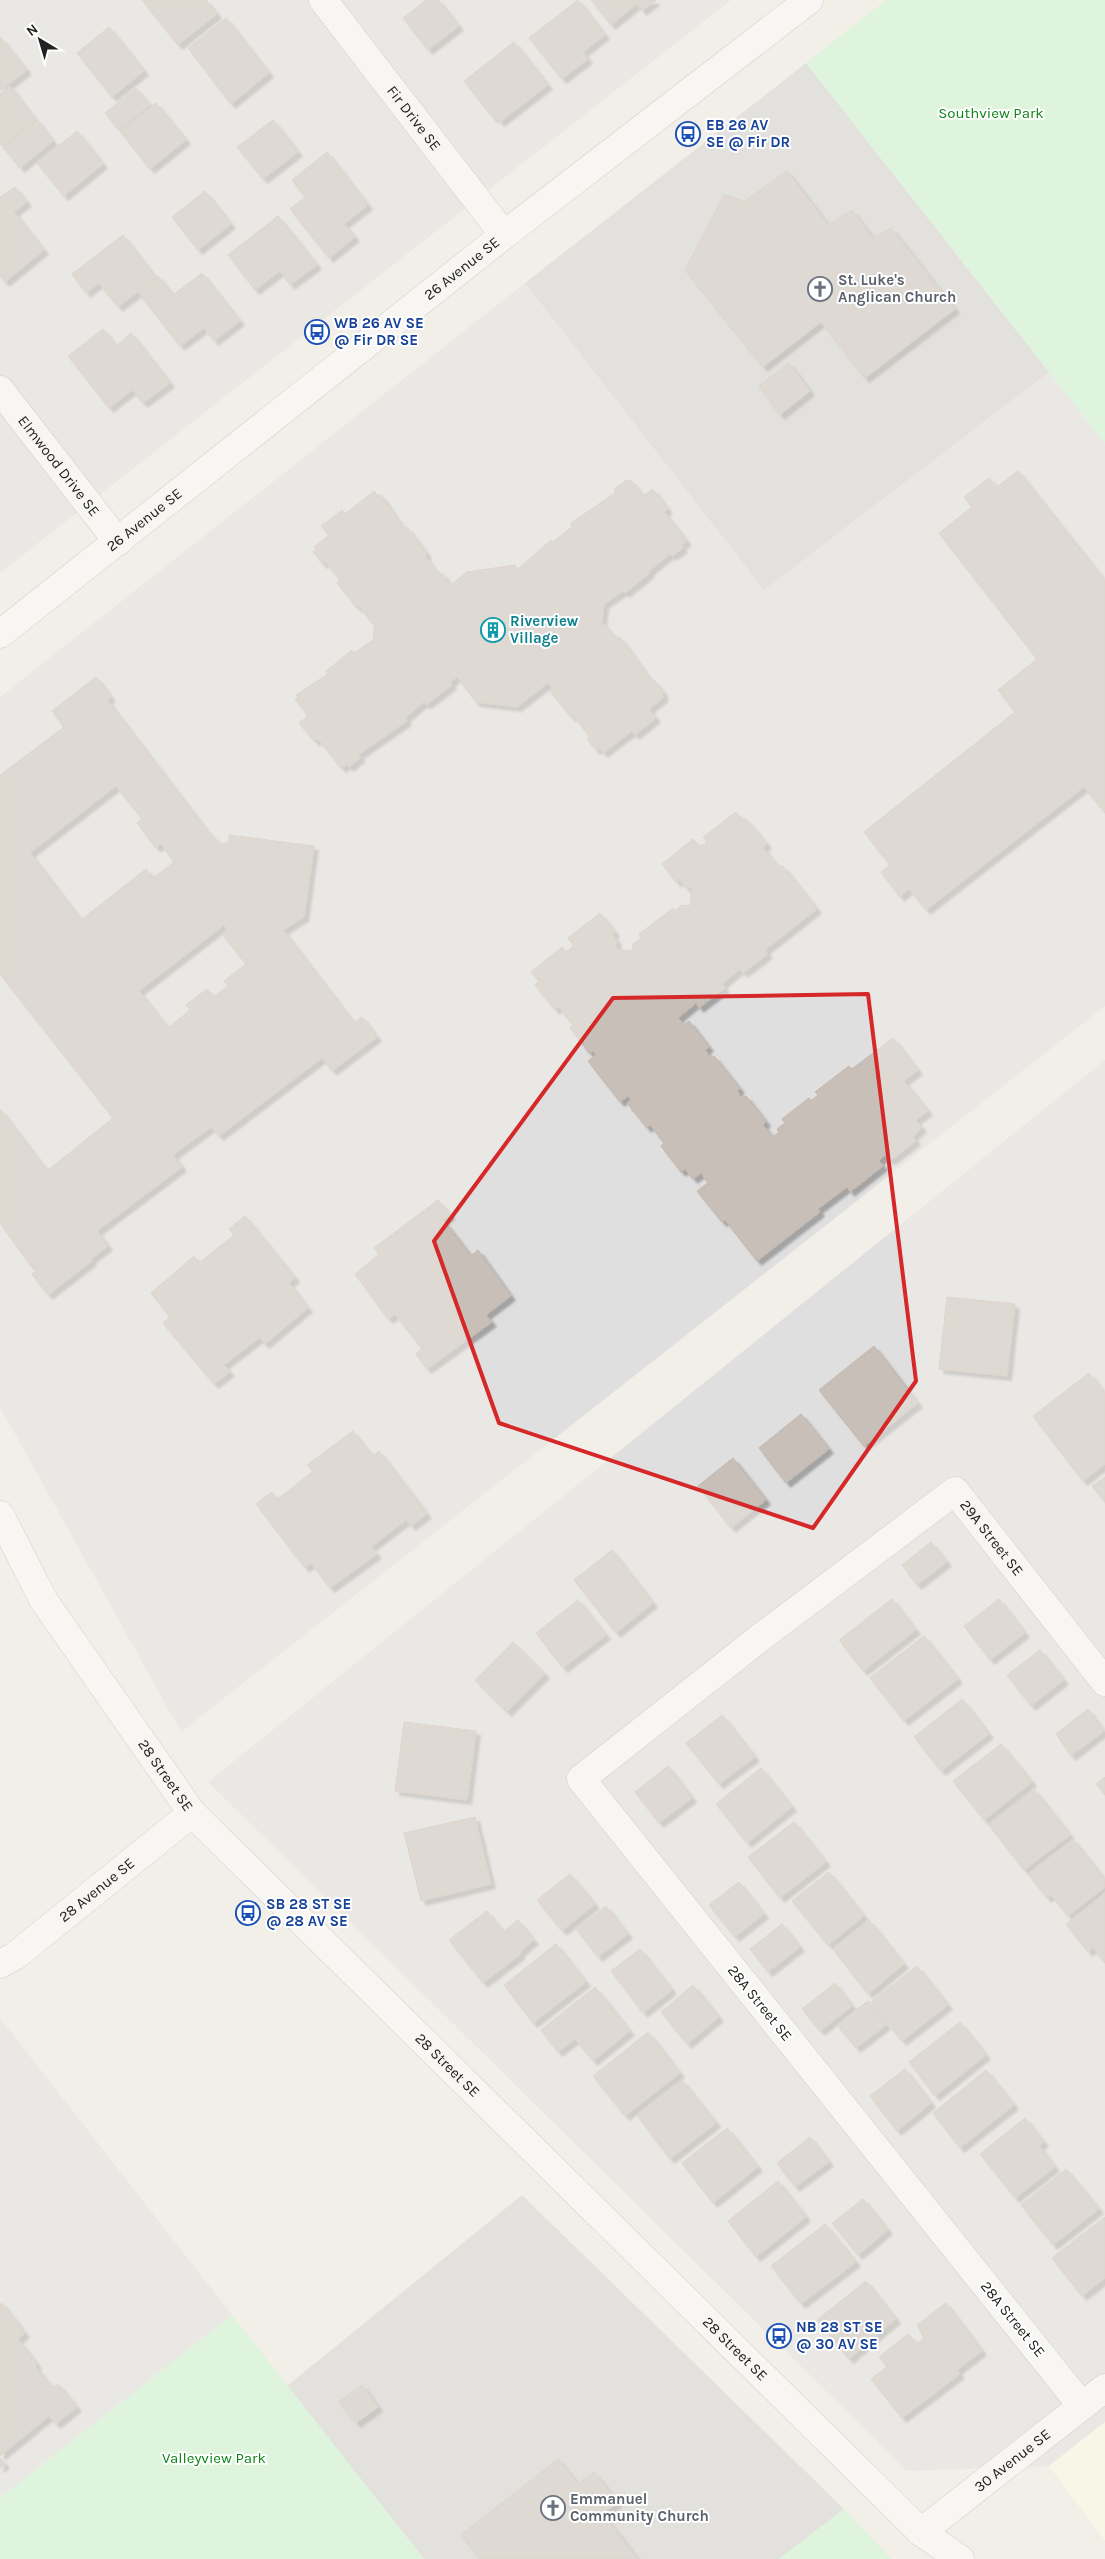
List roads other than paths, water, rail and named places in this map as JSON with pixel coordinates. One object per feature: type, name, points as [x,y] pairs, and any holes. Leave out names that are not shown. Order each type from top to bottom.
[{"type":"street","name":"Fir Drive SE","points":[[324,0],[504,235]]},
{"type":"street","name":"26 Avenue SE","points":[[0,634],[504,235],[809,0]]},
{"type":"street","name":"Elmwood Drive SE","points":[[0,390],[118,542]]},
{"type":"street","name":"29A Street SE","points":[[761,1637],[955,1491],[1105,1682]]},
{"type":"street","name":"28 Street SE","points":[[0,1515],[44,1601],[192,1813],[921,2532],[960,2559]]},
{"type":"street","name":"28A Street SE","points":[[761,1637],[580,1779],[1082,2406]]},
{"type":"street","name":"28 Avenue SE","points":[[0,1964],[15,1956],[192,1813]]},
{"type":"street","name":"30 Avenue SE","points":[[921,2532],[1105,2388]]},
{"type":"place","name":"EB 26 AV SE @ Fir DR","points":[[688,134]]},
{"type":"place","name":"St. Luke's Anglican Church","points":[[820,289]]},
{"type":"place","name":"WB 26 AV SE @ Fir DR SE","points":[[317,332]]},
{"type":"place","name":"Riverview Village","points":[[493,630]]},
{"type":"place","name":"SB 28 ST SE @ 28 AV SE","points":[[248,1913]]},
{"type":"place","name":"NB 28 ST SE @ 30 AV SE","points":[[779,2336]]},
{"type":"place","name":"Emmanuel Community Church","points":[[553,2508]]},
{"type":"park label","name":"Southview Park","points":[[991,113]]},
{"type":"park label","name":"Valleyview Park","points":[[214,2458]]}]
